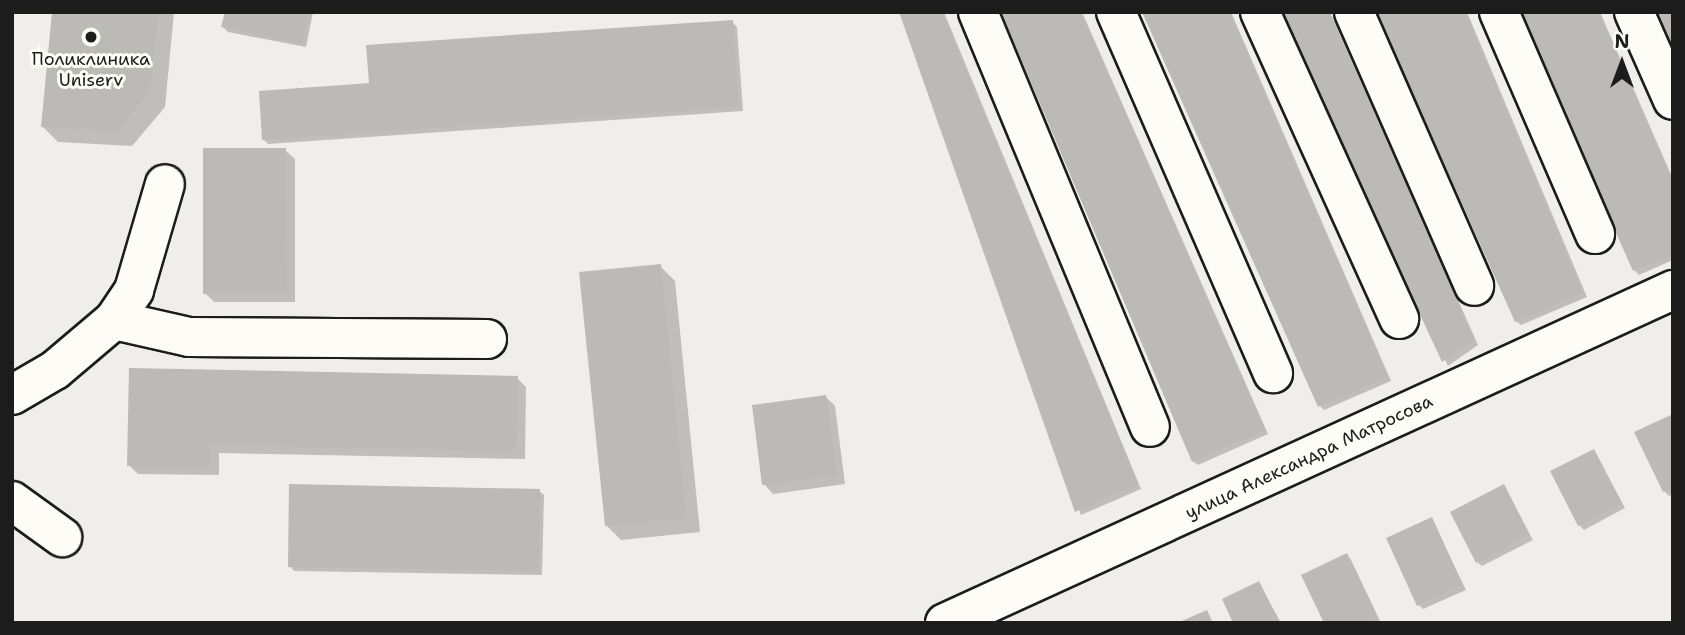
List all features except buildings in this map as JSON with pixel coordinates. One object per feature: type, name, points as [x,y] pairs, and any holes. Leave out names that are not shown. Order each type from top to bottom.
[{"type":"street","points":[[978,12],[1150,427]]},
{"type":"street","points":[[1116,12],[1273,373]]},
{"type":"street","points":[[1260,12],[1399,319]]},
{"type":"street","points":[[1354,12],[1474,286]]},
{"type":"street","points":[[1499,12],[1595,234]]},
{"type":"street","points":[[1634,12],[1673,100]]},
{"type":"street","points":[[12,395],[55,370],[114,320],[134,290],[165,184]]},
{"type":"street","name":"улица Александра Матросова","points":[[945,623],[1673,290]]},
{"type":"street","points":[[114,320],[189,337],[486,339]]},
{"type":"street","points":[[12,500],[62,537]]},
{"type":"place","name":"Поликлиника Uniserv","points":[[91,37]]}]
